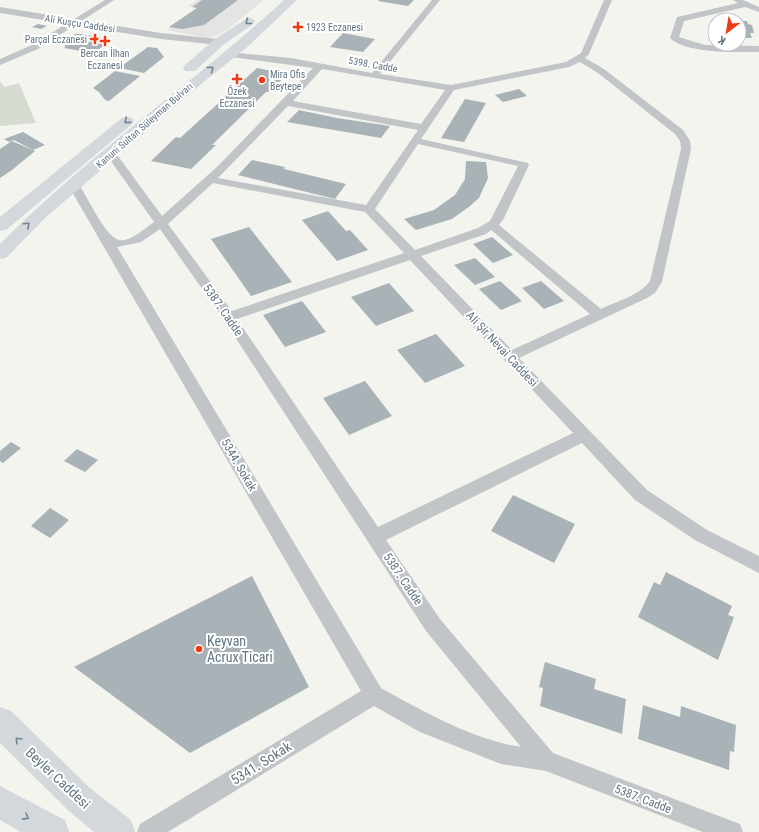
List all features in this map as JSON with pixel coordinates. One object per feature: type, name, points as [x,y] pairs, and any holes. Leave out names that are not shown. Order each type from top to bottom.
[{"type":"main road","name":"Kanuni Sultan Süleyman Bulvarı","points":[[0,254],[26,226],[196,81],[236,50],[291,0]]},
{"type":"main road","name":"Kanuni Sultan Süleyman Bulvarı","points":[[156,96],[215,46],[257,15]]},
{"type":"main road","points":[[215,46],[236,50]]},
{"type":"main road","name":"Kanuni Sultan Süleyman Bulvarı","points":[[0,226],[138,111]]},
{"type":"main road","name":"Beyler Caddesi","points":[[0,722],[80,800],[119,832]]},
{"type":"main road","points":[[0,802],[53,832]]},
{"type":"street","points":[[0,62],[35,47],[110,0]]},
{"type":"street","points":[[374,76],[436,0]]},
{"type":"street","points":[[212,180],[369,209],[451,88],[569,64],[580,59],[585,54],[608,0]]},
{"type":"street","points":[[737,0],[759,10]]},
{"type":"street","points":[[746,4],[680,19],[674,38],[686,44],[710,49],[759,49]]},
{"type":"street","name":"Ali Kuşçu Caddesi","points":[[0,10],[161,36],[173,42],[215,46]]},
{"type":"street","name":"5398. Cadde","points":[[236,50],[374,76],[451,88]]},
{"type":"street","name":"5398. Cadde","points":[[236,50],[291,60]]},
{"type":"street","points":[[509,357],[642,295],[650,290],[656,282],[686,149],[685,141],[679,132],[613,80],[580,59]]},
{"type":"street","points":[[104,235],[118,244],[128,244],[162,223],[212,180],[320,66]]},
{"type":"street","points":[[285,102],[424,128]]},
{"type":"street","points":[[229,317],[482,231],[492,225],[498,218],[524,165],[521,163],[416,141]]},
{"type":"street","name":"5387. Cadde","points":[[111,154],[229,317],[433,625],[546,761],[732,832]]},
{"type":"street","name":"5344. Sokak","points":[[74,186],[374,695]]},
{"type":"street","name":"Ali Şir Nevai Caddesi","points":[[369,209],[641,495],[701,535],[759,565]]},
{"type":"street","points":[[492,225],[599,314]]},
{"type":"street","points":[[376,537],[583,435]]},
{"type":"street","points":[[374,695],[427,724],[502,754],[546,761]]},
{"type":"street","name":"5341. Sokak","points":[[148,832],[317,728],[374,695]]},
{"type":"shaded area","points":[[197,0],[264,0],[227,30],[217,36],[207,38],[166,30],[197,8],[188,6]]},
{"type":"shaded area","points":[[0,81],[4,87],[19,83],[36,123],[0,126]]},
{"type":"building","points":[[202,0],[238,0],[204,25],[182,29],[169,27],[197,8],[192,7]]},
{"type":"building","points":[[414,0],[408,6],[378,1]]},
{"type":"building","points":[[747,21],[748,24],[752,25],[754,33],[750,33],[752,38],[747,38]]},
{"type":"building","points":[[38,24],[47,26],[41,29],[32,27]]},
{"type":"building","points":[[343,33],[375,39],[363,52],[330,47]]},
{"type":"building","points":[[75,34],[108,38],[106,40],[111,41],[93,53],[64,48],[66,46],[60,44]]},
{"type":"building","points":[[148,47],[157,48],[164,57],[144,73],[119,68]]},
{"type":"building","points":[[257,68],[288,74],[268,92],[266,92],[212,145],[216,145],[191,169],[151,161],[176,137],[180,138]]},
{"type":"building","points":[[115,71],[140,76],[109,101],[105,100],[99,92],[93,88]]},
{"type":"building","points":[[519,89],[527,96],[503,102],[495,95]]},
{"type":"building","points":[[465,99],[486,103],[464,142],[441,138]]},
{"type":"building","points":[[299,110],[337,118],[390,126],[381,138],[287,122]]},
{"type":"building","points":[[23,132],[45,145],[33,150],[14,140],[9,142],[4,139]]},
{"type":"building","points":[[12,141],[35,151],[0,178],[0,149]]},
{"type":"building","points":[[252,160],[285,167],[284,169],[346,184],[335,199],[238,175]]},
{"type":"building","points":[[466,161],[486,162],[488,178],[479,198],[452,219],[416,230],[404,219],[434,210],[455,195],[465,179]]},
{"type":"building","points":[[328,211],[346,231],[350,230],[368,250],[337,261],[302,220]]},
{"type":"building","points":[[249,227],[292,282],[251,296],[211,239]]},
{"type":"building","points":[[492,237],[513,255],[493,263],[473,244]]},
{"type":"building","points":[[475,258],[495,277],[475,285],[454,265]]},
{"type":"building","points":[[500,281],[522,301],[501,310],[479,289]]},
{"type":"building","points":[[541,281],[564,301],[544,309],[522,288]]},
{"type":"building","points":[[389,283],[414,311],[376,326],[351,297]]},
{"type":"building","points":[[302,301],[326,332],[285,347],[263,315]]},
{"type":"building","points":[[436,334],[465,366],[425,383],[397,350]]},
{"type":"building","points":[[365,381],[392,416],[349,435],[323,398]]},
{"type":"building","points":[[11,442],[21,448],[3,463],[0,461],[0,451]]},
{"type":"building","points":[[77,449],[98,460],[85,472],[64,461]]},
{"type":"building","points":[[513,495],[575,524],[554,563],[491,531]]},
{"type":"building","points":[[50,508],[69,520],[50,538],[31,526]]},
{"type":"building","points":[[666,572],[732,606],[728,615],[734,617],[718,660],[638,617],[654,582],[660,585]]},
{"type":"building","name":"Keyvan Acrux Ticari","points":[[252,576],[309,687],[190,753],[74,667]]},
{"type":"building","points":[[545,662],[596,679],[594,689],[626,699],[622,734],[540,706],[543,688],[539,687]]},
{"type":"building","points":[[643,705],[680,717],[681,706],[736,725],[734,752],[730,751],[729,770],[638,739]]},
{"type":"place","name":"1923 Eczanesi","points":[[298,27]]},
{"type":"place","name":"Parçal Eczanesi","points":[[95,39]]},
{"type":"place","name":"Bercan İlhan Eczanesi","points":[[105,41]]},
{"type":"place","name":"Özek Eczanesi","points":[[237,79]]},
{"type":"place","name":"Mira Ofis Beytepe","points":[[262,80]]},
{"type":"place","name":"Keyvan Acrux Ticari","points":[[199,649]]}]
